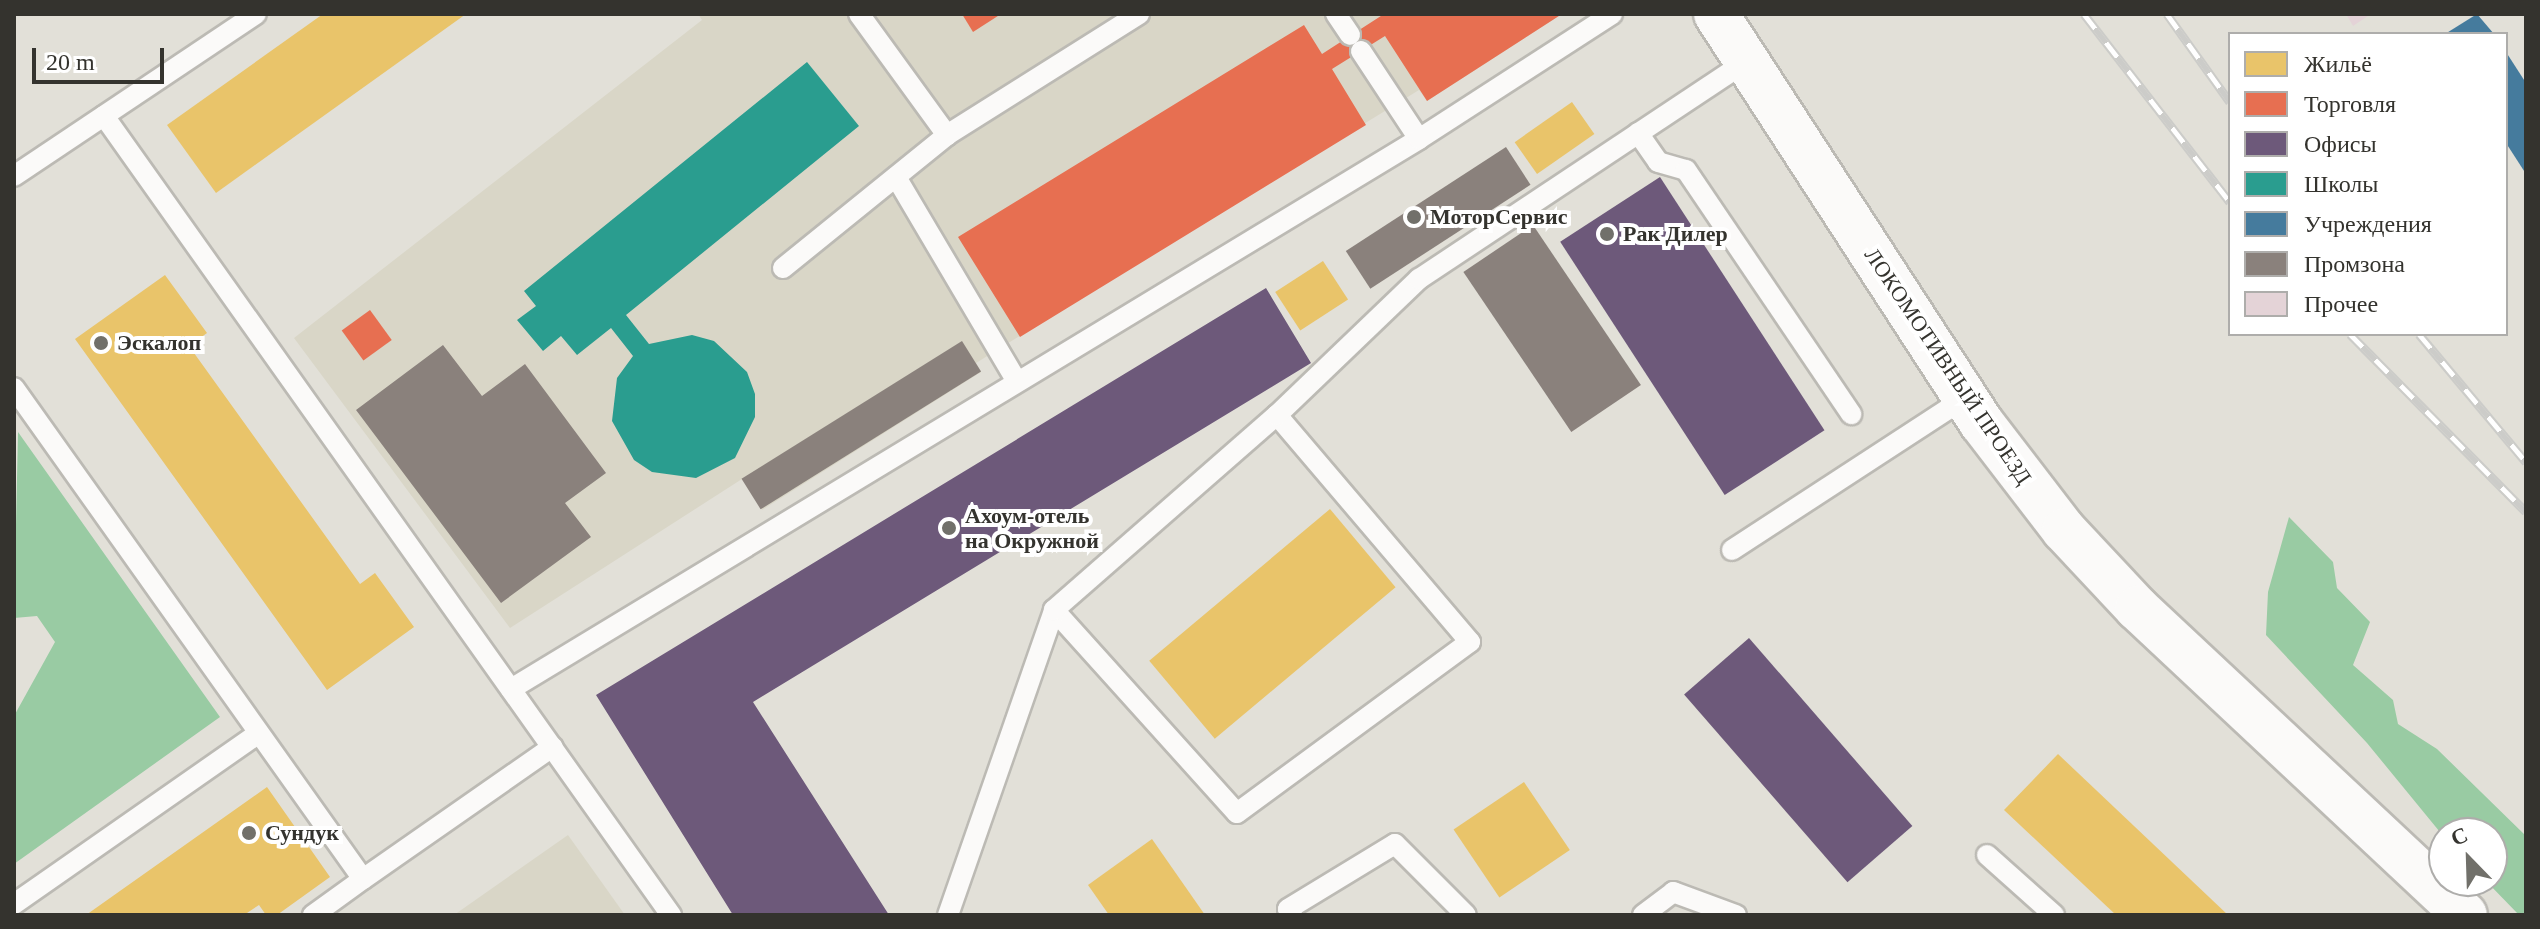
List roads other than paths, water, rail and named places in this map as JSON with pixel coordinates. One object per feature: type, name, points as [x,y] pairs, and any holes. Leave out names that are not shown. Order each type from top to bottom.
[{"type":"street","name":"ЛОКОМОТИВНЫЙ ПРОЕЗД","points":[[1716,14],[1965,398],[2064,530],[2137,608],[2465,915]]},
{"type":"lane","points":[[14,176],[256,14]]},
{"type":"lane","points":[[859,14],[947,135]]},
{"type":"lane","points":[[783,268],[947,135],[1139,14]]},
{"type":"lane","points":[[1336,14],[1419,139]]},
{"type":"lane","points":[[511,689],[1016,380],[1419,139],[1612,14]]},
{"type":"lane","points":[[948,915],[1054,610],[1277,415],[1419,279],[1747,61]]},
{"type":"lane","points":[[104,116],[671,915]]},
{"type":"lane","points":[[1638,133],[1658,162],[1686,170],[1851,414]]},
{"type":"lane","points":[[896,177],[1016,380]]},
{"type":"lane","points":[[15,393],[363,879]]},
{"type":"lane","points":[[1732,550],[1965,398]]},
{"type":"lane","points":[[1054,610],[1237,813],[1470,642],[1277,415]]},
{"type":"lane","points":[[14,904],[258,734]]},
{"type":"lane","points":[[313,915],[552,747]]},
{"type":"lane","points":[[1292,915],[1288,909],[1395,844],[1466,915]]},
{"type":"lane","points":[[1987,855],[2054,915]]},
{"type":"lane","points":[[1643,915],[1673,892],[1736,915]]},
{"type":"railway","points":[[2084,14],[2228,199]]},
{"type":"railway","points":[[2167,14],[2228,99]]},
{"type":"railway","points":[[2352,336],[2526,512]]},
{"type":"railway","points":[[2421,336],[2526,462]]},
{"type":"place","name":"МоторСервис","points":[[1414,217]]},
{"type":"place","name":"Рак Дилер","points":[[1607,234]]},
{"type":"place","name":"Эскалоп","points":[[101,343]]},
{"type":"place","name":"Ахоум-отель на Окружной","points":[[949,528]]},
{"type":"place","name":"Сундук","points":[[249,833]]}]
